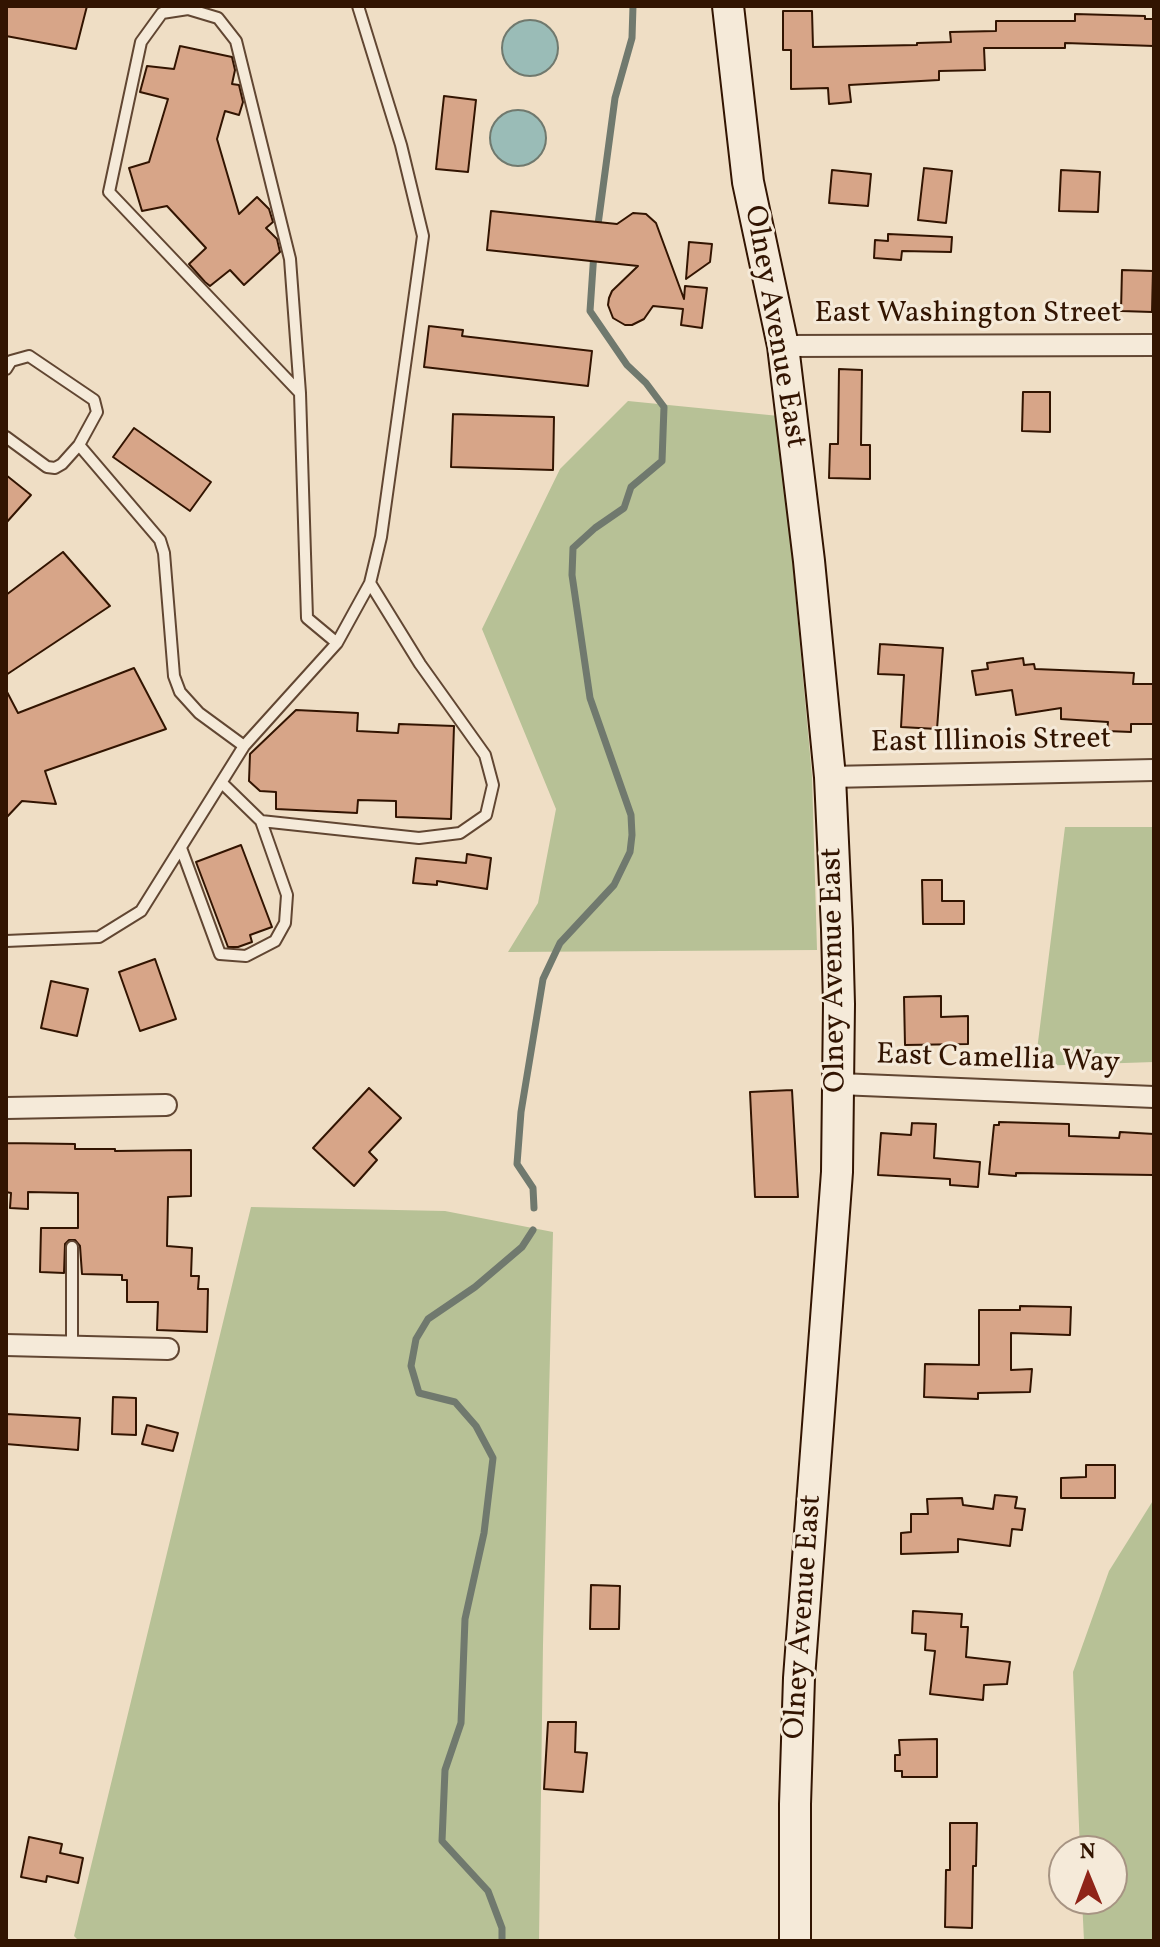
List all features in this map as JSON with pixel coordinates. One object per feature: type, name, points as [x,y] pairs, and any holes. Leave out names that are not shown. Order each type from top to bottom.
[{"type":"main road","name":"Olney Avenue East","points":[[728,6],[748,182],[783,346],[830,777],[839,986],[837,1172],[799,1678],[795,1941]]},
{"type":"street","name":"East Washington Street","points":[[783,346],[1154,345]]},
{"type":"street","name":"East Illinois Street","points":[[830,777],[1154,770]]},
{"type":"street","name":"East Camellia Way","points":[[839,1084],[1154,1097]]},
{"type":"street","points":[[6,1108],[166,1105]]},
{"type":"street","points":[[6,1345],[168,1349]]},
{"type":"lane","points":[[6,941],[99,937],[141,911],[244,746],[337,643],[370,583],[381,537],[423,236],[401,145],[358,6]]},
{"type":"lane","points":[[300,393],[109,192],[141,42],[162,13],[188,9],[218,18],[236,41],[290,259],[300,393],[307,618],[337,643]]},
{"type":"lane","points":[[6,369],[11,361],[29,356],[94,400],[97,412],[79,445],[55,468],[47,467],[6,437]]},
{"type":"lane","points":[[79,445],[160,540],[164,553],[173,665],[180,692],[199,713],[244,746]]},
{"type":"lane","points":[[261,821],[419,838],[460,833],[486,815],[493,785],[485,755],[420,664],[370,583]]},
{"type":"lane","points":[[181,848],[220,954],[246,956],[275,941],[285,923],[287,895],[261,821],[222,783]]},
{"type":"lane","points":[[72,1247],[72,1347]]},
{"type":"green space","points":[[628,401],[779,416],[812,776],[817,950],[508,952],[538,903],[556,809],[482,629],[560,469]]},
{"type":"green space","points":[[1065,827],[1154,827],[1154,1062],[1035,1066]]},
{"type":"green space","points":[[251,1207],[445,1211],[553,1232],[539,1941],[79,1941],[74,1936]]},
{"type":"green space","points":[[1154,1499],[1154,1941],[1084,1941],[1083,1915],[1128,1915],[1128,1835],[1079,1835],[1073,1672],[1109,1571]]},
{"type":"water","points":[[530,20],[550,28],[558,48],[550,68],[530,76],[510,68],[502,48],[510,28]]},
{"type":"water","points":[[518,110],[537,119],[546,138],[537,157],[518,166],[499,157],[490,138],[499,119]]},
{"type":"building","points":[[6,6],[87,6],[76,49],[6,36]]},
{"type":"building","points":[[783,11],[812,11],[813,47],[951,42],[950,32],[996,31],[996,21],[1075,21],[1075,14],[1145,16],[1145,19],[1154,19],[1154,46],[1065,43],[1065,48],[984,48],[985,70],[939,71],[939,80],[849,85],[851,102],[829,104],[828,88],[791,89],[791,50],[783,50]]},
{"type":"building","points":[[180,46],[232,57],[235,70],[232,84],[239,85],[243,102],[239,115],[225,111],[217,139],[239,214],[257,197],[269,209],[273,222],[266,228],[277,239],[280,252],[244,285],[230,270],[210,286],[205,282],[189,264],[206,248],[167,206],[142,211],[129,168],[149,162],[168,99],[140,92],[147,66],[174,69]]},
{"type":"building","points":[[444,96],[476,100],[468,172],[436,169]]},
{"type":"building","points":[[924,168],[952,171],[946,223],[918,220]]},
{"type":"building","points":[[832,170],[871,174],[868,206],[829,203]]},
{"type":"building","points":[[1061,170],[1100,172],[1098,212],[1059,211]]},
{"type":"building","points":[[491,211],[617,224],[633,213],[646,214],[656,223],[684,299],[685,286],[707,288],[702,328],[681,325],[683,309],[653,306],[644,319],[632,325],[625,325],[613,318],[608,305],[612,291],[638,266],[487,250]]},
{"type":"building","points":[[888,234],[952,237],[951,252],[902,251],[901,260],[874,258],[875,240],[888,241]]},
{"type":"building","points":[[689,242],[712,244],[710,262],[686,279]]},
{"type":"building","points":[[1122,270],[1153,271],[1152,312],[1121,311]]},
{"type":"building","points":[[429,326],[463,330],[462,336],[592,351],[588,386],[424,367]]},
{"type":"building","points":[[839,369],[862,370],[861,445],[870,445],[870,479],[829,478],[830,444],[838,444]]},
{"type":"building","points":[[1023,392],[1050,392],[1050,432],[1022,431]]},
{"type":"building","points":[[453,414],[554,417],[553,470],[451,467]]},
{"type":"building","points":[[134,428],[211,482],[190,511],[113,457]]},
{"type":"building","points":[[6,475],[31,495],[6,523]]},
{"type":"building","points":[[63,552],[110,606],[6,675],[6,595]]},
{"type":"building","points":[[880,644],[943,648],[937,729],[901,727],[904,675],[878,674]]},
{"type":"building","points":[[1023,658],[1024,665],[1034,664],[1035,669],[1134,673],[1133,684],[1154,684],[1154,724],[1131,724],[1131,732],[1107,731],[1108,722],[1061,719],[1061,708],[1016,715],[1012,690],[976,695],[972,671],[988,669],[987,663]]},
{"type":"building","points":[[134,668],[166,729],[45,771],[56,804],[22,801],[6,818],[6,690],[18,713]]},
{"type":"building","points":[[296,710],[358,713],[357,731],[398,733],[399,724],[454,726],[451,819],[396,817],[396,801],[358,800],[357,813],[276,809],[276,792],[260,791],[249,781],[250,754]]},
{"type":"building","points":[[241,845],[272,927],[250,935],[252,942],[228,947],[196,862]]},
{"type":"building","points":[[467,854],[491,858],[487,889],[437,881],[437,885],[413,883],[416,858],[466,863]]},
{"type":"building","points":[[922,880],[942,880],[942,901],[964,901],[964,924],[923,924]]},
{"type":"building","points":[[155,959],[176,1019],[140,1031],[119,972]]},
{"type":"building","points":[[51,981],[88,989],[77,1036],[41,1028]]},
{"type":"building","points":[[941,996],[941,1017],[968,1016],[968,1044],[905,1045],[904,997]]},
{"type":"building","points":[[369,1088],[401,1118],[369,1152],[377,1160],[354,1186],[313,1148]]},
{"type":"building","points":[[792,1090],[798,1197],[755,1197],[750,1092]]},
{"type":"building","points":[[999,1122],[1069,1124],[1069,1136],[1119,1138],[1120,1132],[1154,1134],[1154,1175],[989,1174],[994,1125],[999,1125]]},
{"type":"building","points":[[912,1123],[936,1124],[934,1158],[980,1162],[978,1187],[950,1185],[950,1179],[878,1175],[881,1133],[911,1135]]},
{"type":"building","points":[[7,1143],[75,1144],[75,1149],[115,1151],[191,1150],[191,1196],[168,1197],[167,1246],[192,1248],[191,1276],[199,1276],[198,1289],[208,1289],[207,1332],[157,1330],[158,1302],[127,1302],[127,1280],[122,1280],[122,1275],[82,1274],[80,1246],[75,1240],[65,1244],[64,1273],[40,1272],[41,1228],[78,1228],[78,1193],[28,1192],[28,1209],[10,1208],[11,1193],[6,1192]]},
{"type":"building","points":[[1020,1306],[1071,1307],[1070,1335],[1011,1333],[1011,1370],[1032,1369],[1030,1392],[978,1393],[978,1399],[924,1397],[925,1364],[979,1365],[979,1310],[1020,1310]]},
{"type":"building","points":[[113,1397],[136,1398],[136,1435],[112,1434]]},
{"type":"building","points":[[6,1414],[80,1418],[78,1450],[6,1444]]},
{"type":"building","points":[[147,1425],[178,1433],[173,1451],[142,1444]]},
{"type":"building","points":[[1086,1465],[1115,1465],[1115,1498],[1061,1498],[1061,1478],[1086,1477]]},
{"type":"building","points":[[995,1495],[1017,1497],[1015,1508],[1025,1509],[1022,1530],[1012,1529],[1010,1546],[958,1539],[958,1552],[901,1554],[901,1533],[911,1532],[911,1514],[928,1514],[927,1499],[962,1498],[963,1505],[993,1509]]},
{"type":"building","points":[[591,1585],[620,1586],[619,1629],[590,1629]]},
{"type":"building","points":[[913,1611],[962,1614],[961,1627],[968,1627],[966,1657],[1010,1662],[1007,1684],[984,1685],[983,1700],[930,1694],[935,1651],[925,1650],[926,1634],[912,1633]]},
{"type":"building","points":[[548,1722],[576,1722],[575,1752],[587,1753],[583,1792],[544,1789]]},
{"type":"building","points":[[937,1739],[937,1777],[902,1777],[902,1771],[895,1771],[895,1755],[900,1755],[899,1740]]},
{"type":"building","points":[[950,1823],[977,1823],[972,1928],[945,1927]]},
{"type":"building","points":[[29,1837],[62,1844],[60,1853],[83,1858],[78,1883],[47,1876],[46,1882],[21,1877]]},
{"type":"waterway","points":[[597,232],[615,98],[632,38],[633,6]]},
{"type":"waterway","points":[[534,1208],[533,1188],[517,1164],[521,1112],[543,979],[560,943],[614,885],[630,852],[632,835],[631,815],[590,698],[572,575],[573,548],[624,508],[631,487],[662,461],[664,407],[627,365],[590,311],[594,252]]},
{"type":"waterway","points":[[502,1941],[502,1928],[488,1891],[442,1841],[445,1770],[461,1723],[465,1619],[484,1533],[493,1458],[476,1426],[455,1402],[419,1393],[411,1366],[416,1339],[428,1319],[475,1287],[522,1247],[533,1230]]}]
